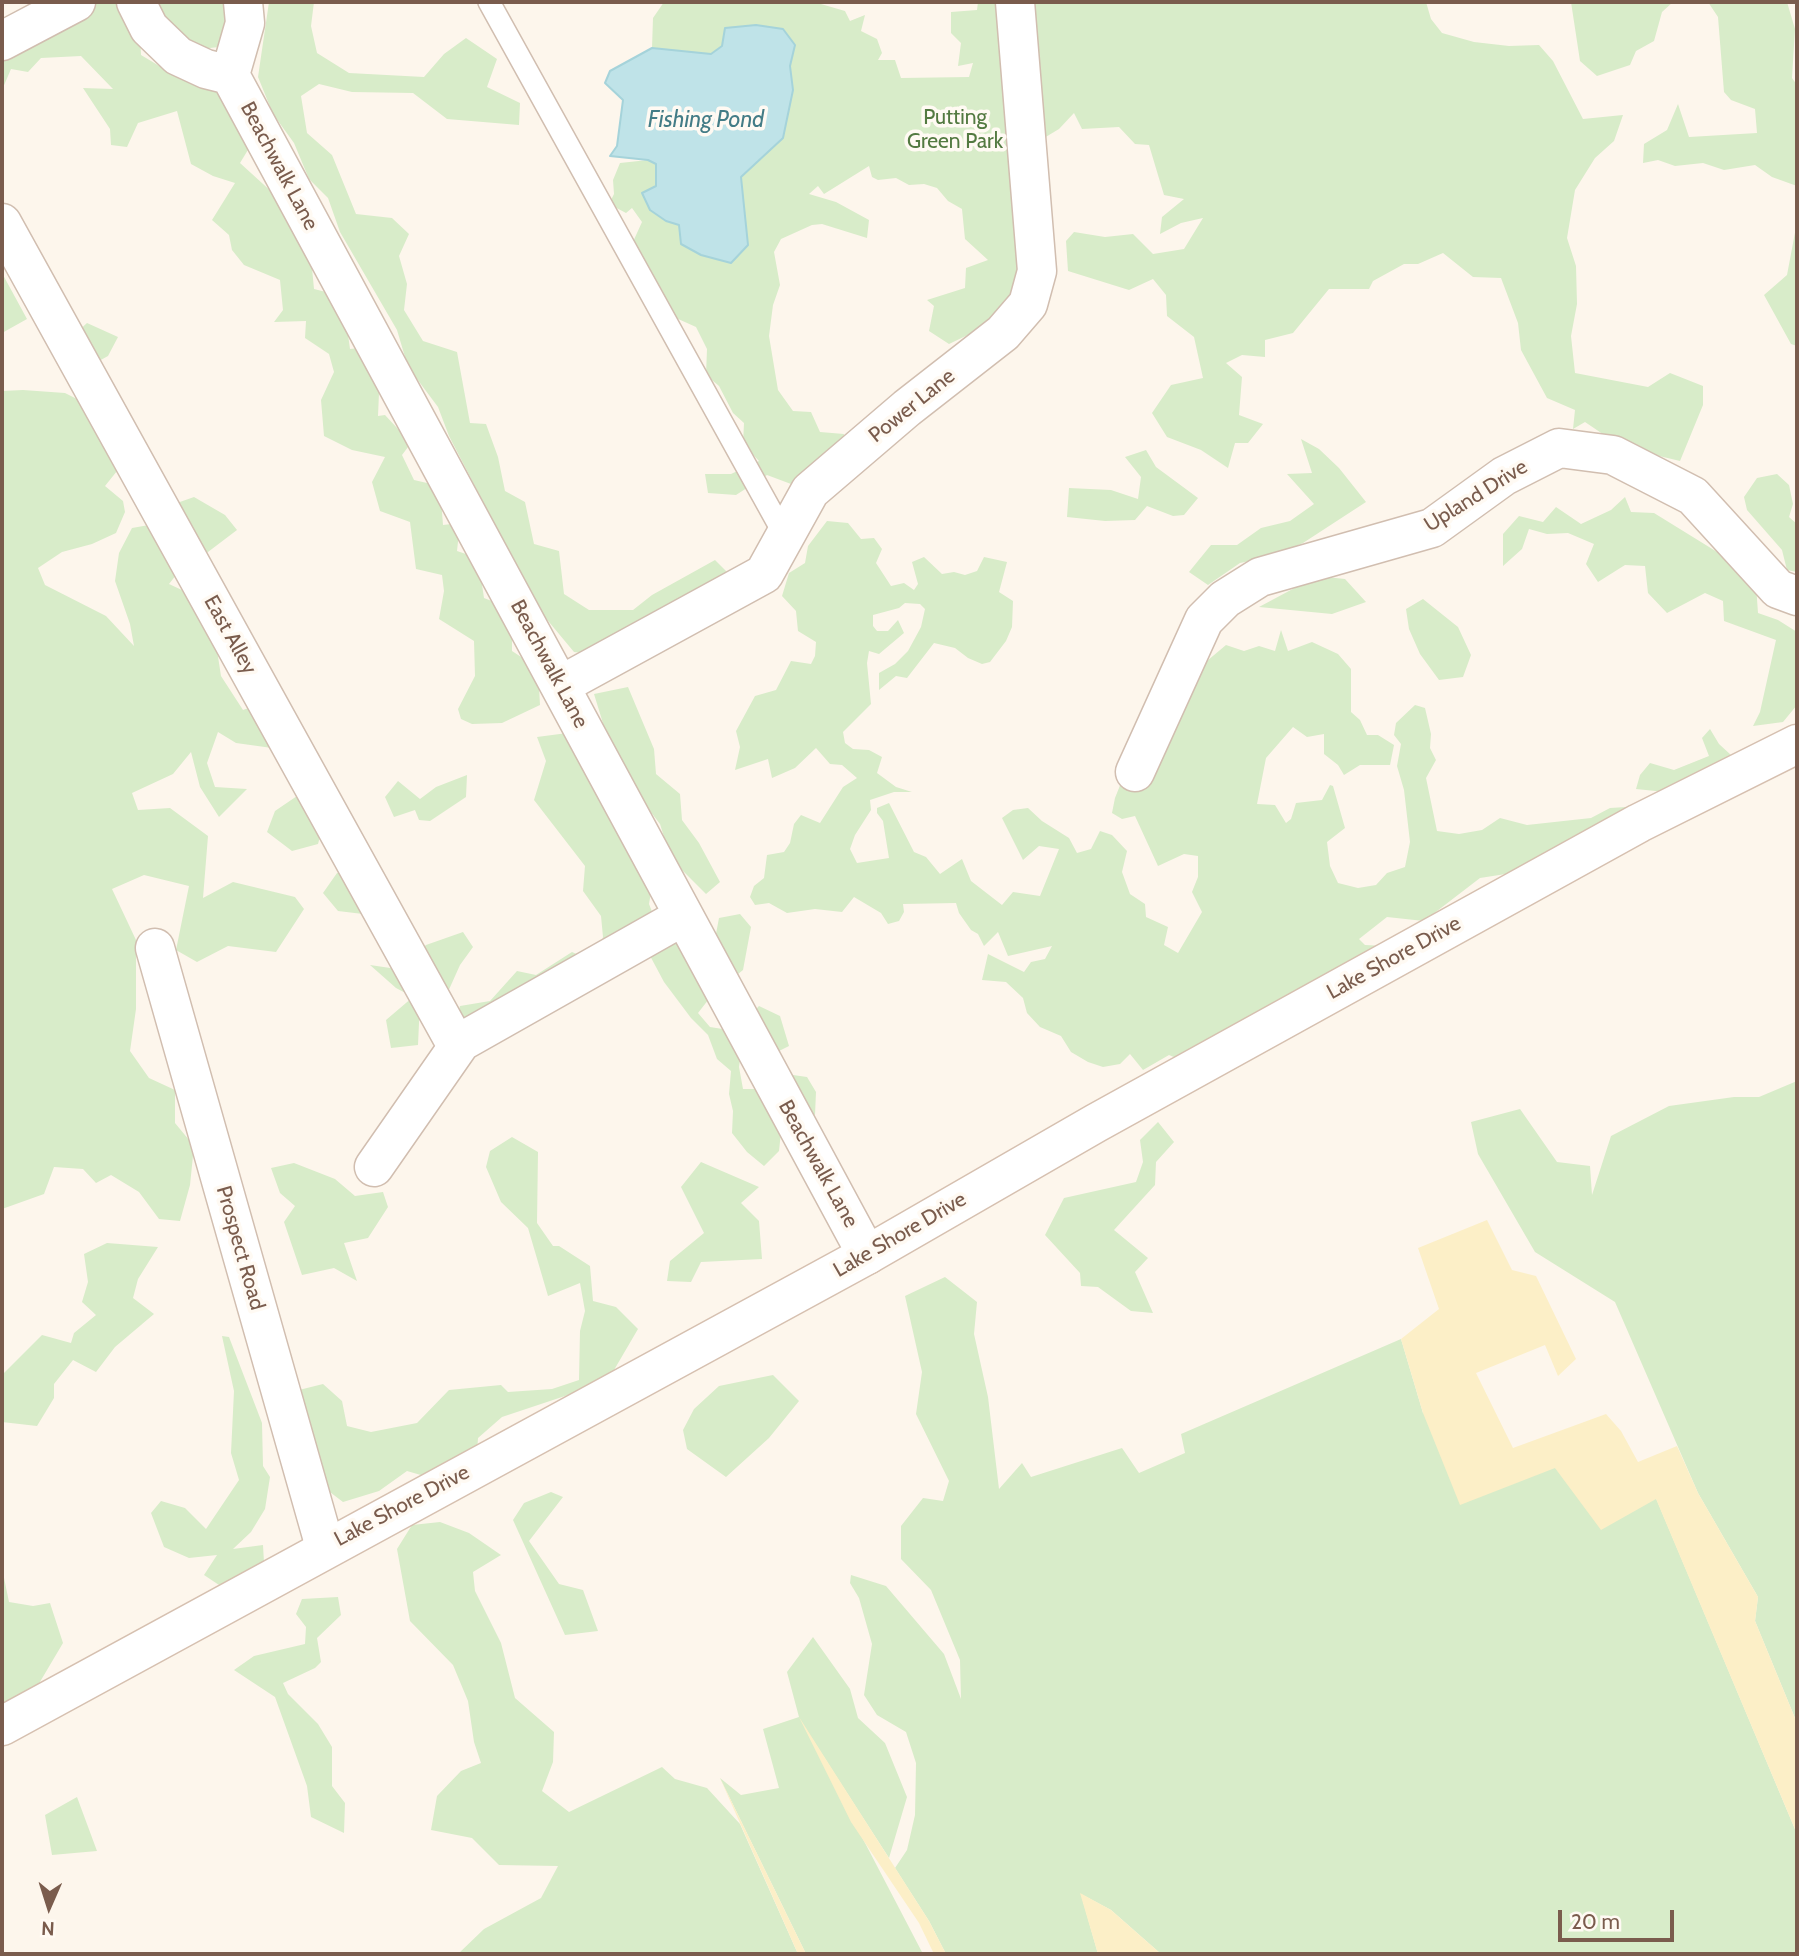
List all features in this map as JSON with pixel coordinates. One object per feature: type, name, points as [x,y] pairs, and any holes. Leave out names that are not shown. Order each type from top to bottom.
[{"type":"street","points":[[2,41],[76,2]]},
{"type":"street","points":[[136,2],[149,28],[178,57],[206,69],[230,75],[245,23],[243,2]]},
{"type":"street","name":"Power Lane","points":[[561,685],[764,574],[810,491],[907,408],[1003,333],[1028,304],[1037,271],[1015,2]]},
{"type":"street","name":"Beachwalk Lane","points":[[230,75],[561,685],[682,917],[867,1255]]},
{"type":"street","name":"East Alley","points":[[2,223],[457,1046]]},
{"type":"street","name":"Upland Drive","points":[[1135,772],[1204,620],[1225,598],[1260,577],[1432,528],[1504,476],[1559,448],[1613,455],[1693,496],[1777,589],[1797,596]]},
{"type":"street","name":"Lake Shore Drive","points":[[2,1726],[325,1547],[867,1255],[1096,1123],[1639,822],[1797,744]]},
{"type":"street","points":[[374,1167],[457,1046],[682,917]]},
{"type":"street","name":"Prospect Road","points":[[155,948],[325,1547]]},
{"type":"lane","points":[[489,2],[785,537]]},
{"type":"green space","points":[[98,2],[227,2],[232,20],[219,47],[192,50],[140,33],[141,55],[181,79],[219,91],[254,140],[240,163],[285,204],[285,219],[312,268],[314,289],[326,292],[346,320],[350,349],[360,348],[380,370],[378,416],[385,415],[411,443],[402,455],[414,480],[440,486],[443,525],[460,523],[457,551],[478,558],[484,598],[512,609],[512,651],[538,668],[540,705],[502,723],[472,724],[461,719],[458,709],[475,676],[474,641],[439,619],[444,591],[442,575],[416,569],[410,522],[380,511],[372,482],[385,457],[352,450],[324,436],[321,400],[334,372],[329,354],[305,338],[306,321],[274,322],[283,310],[280,280],[244,265],[232,250],[229,235],[212,220],[235,183],[213,176],[191,164],[177,111],[138,123],[127,147],[111,145],[110,129],[83,88],[113,89],[81,56],[41,58],[28,72],[11,69],[2,90],[2,59],[8,60],[17,44]]},
{"type":"green space","points":[[269,2],[314,2],[311,26],[317,53],[349,73],[424,77],[444,54],[466,38],[497,59],[487,87],[520,103],[519,125],[447,119],[413,93],[352,92],[319,84],[301,96],[307,133],[332,155],[356,214],[392,218],[409,234],[399,256],[407,284],[404,310],[423,341],[457,352],[470,423],[486,424],[498,457],[505,491],[525,502],[534,544],[559,551],[564,594],[589,610],[633,610],[652,595],[715,560],[731,576],[600,655],[574,652],[539,610],[449,436],[438,407],[408,367],[397,330],[340,232],[328,198],[309,179],[294,143],[273,114],[258,77]]},
{"type":"green space","name":"Putting Green Park","points":[[664,2],[814,2],[845,11],[850,21],[865,15],[861,31],[877,39],[882,53],[878,60],[895,60],[901,78],[969,77],[973,63],[958,66],[961,43],[951,33],[951,12],[977,10],[978,2],[1426,2],[1431,19],[1442,33],[1474,42],[1509,46],[1539,45],[1553,61],[1583,119],[1623,115],[1614,141],[1595,158],[1575,190],[1567,238],[1576,266],[1577,304],[1571,336],[1575,373],[1648,387],[1670,373],[1703,386],[1703,405],[1680,461],[1622,447],[1585,422],[1573,429],[1575,410],[1547,398],[1521,350],[1518,323],[1501,278],[1473,277],[1443,253],[1418,264],[1404,264],[1373,281],[1369,289],[1329,289],[1293,333],[1265,340],[1265,357],[1242,355],[1226,363],[1242,377],[1239,415],[1263,424],[1248,443],[1235,443],[1228,468],[1201,450],[1167,437],[1152,413],[1171,385],[1203,378],[1194,337],[1167,316],[1166,295],[1153,279],[1129,290],[1068,271],[1066,241],[1074,232],[1105,237],[1133,234],[1153,254],[1184,249],[1203,218],[1181,223],[1160,234],[1162,217],[1184,199],[1164,195],[1149,145],[1135,144],[1119,127],[1082,129],[1074,113],[1059,129],[1019,153],[1035,251],[1015,303],[974,332],[949,344],[929,331],[934,306],[927,300],[965,288],[966,268],[988,260],[965,239],[962,209],[948,201],[937,188],[924,184],[909,185],[896,178],[878,180],[872,177],[869,166],[824,194],[818,186],[809,194],[836,202],[869,220],[867,238],[822,224],[812,225],[781,239],[774,252],[780,285],[773,305],[769,336],[778,390],[793,411],[811,412],[820,432],[844,434],[839,477],[809,467],[791,484],[767,475],[736,495],[708,493],[705,474],[731,474],[759,461],[743,444],[744,423],[733,413],[719,386],[706,375],[707,349],[696,327],[676,318],[653,283],[650,268],[641,265],[632,244],[642,222],[632,208],[626,213],[609,204],[614,194],[613,180],[620,163],[648,160],[656,164],[656,186],[666,221],[748,245],[741,177],[783,138],[793,90],[790,66],[795,45],[722,46],[711,54],[652,48],[653,18]]},
{"type":"green space","points":[[1571,2],[1673,2],[1662,12],[1654,41],[1636,51],[1630,65],[1597,76],[1580,61]]},
{"type":"green space","points":[[1708,2],[1787,2],[1795,29],[1792,78],[1797,85],[1797,186],[1772,177],[1755,165],[1724,170],[1703,163],[1675,166],[1658,160],[1643,163],[1644,144],[1667,130],[1678,104],[1689,137],[1757,133],[1755,109],[1731,100],[1724,92],[1718,17]]},
{"type":"green space","points":[[1797,222],[1797,346],[1791,344],[1764,295],[1787,275]]},
{"type":"green space","points":[[2,273],[27,319],[2,333]]},
{"type":"green space","points":[[87,323],[118,337],[108,356],[88,367],[74,335]]},
{"type":"green space","points":[[2,391],[65,393],[95,408],[121,466],[105,486],[123,501],[125,512],[116,533],[92,544],[62,552],[38,568],[45,585],[106,616],[134,646],[130,624],[115,581],[119,553],[132,528],[149,525],[177,503],[194,497],[225,515],[237,530],[204,555],[184,565],[169,584],[184,591],[215,637],[221,676],[243,710],[260,704],[272,748],[236,743],[218,732],[207,763],[215,787],[247,789],[219,817],[200,787],[191,752],[173,774],[132,793],[138,810],[170,808],[208,836],[203,898],[233,882],[295,897],[304,909],[276,952],[228,946],[197,962],[176,950],[189,886],[144,875],[112,889],[136,940],[136,1009],[130,1051],[149,1078],[175,1090],[175,1123],[194,1146],[190,1185],[180,1221],[159,1219],[139,1192],[111,1175],[96,1183],[83,1169],[54,1167],[44,1194],[2,1209]]},
{"type":"green space","points":[[1301,439],[1319,449],[1339,468],[1366,502],[1303,543],[1270,557],[1240,563],[1208,585],[1189,572],[1211,545],[1237,545],[1261,528],[1290,521],[1314,504],[1287,474],[1312,473]]},
{"type":"green space","points":[[1146,450],[1156,467],[1198,498],[1184,515],[1173,516],[1147,506],[1135,520],[1105,521],[1067,517],[1069,488],[1111,490],[1138,499],[1141,477],[1125,457]]},
{"type":"green space","points":[[1777,474],[1789,485],[1793,504],[1789,517],[1797,524],[1797,572],[1787,570],[1782,550],[1747,510],[1744,497],[1757,478]]},
{"type":"green space","points":[[1625,497],[1631,512],[1654,513],[1735,563],[1756,585],[1758,613],[1778,620],[1797,632],[1797,705],[1783,722],[1753,726],[1760,712],[1776,640],[1724,621],[1723,601],[1705,593],[1667,613],[1648,593],[1645,566],[1625,565],[1598,582],[1586,564],[1594,544],[1568,533],[1547,534],[1529,529],[1522,549],[1503,566],[1503,534],[1519,516],[1543,522],[1556,507],[1581,524],[1611,510]]},
{"type":"green space","points":[[827,521],[848,523],[861,539],[874,538],[882,549],[876,563],[891,586],[904,583],[914,590],[918,584],[912,562],[924,557],[942,574],[954,572],[965,575],[977,571],[984,557],[1007,562],[999,592],[1013,601],[1012,627],[1006,641],[990,662],[982,664],[955,648],[934,643],[907,678],[896,676],[879,690],[879,673],[895,664],[908,651],[921,627],[925,609],[920,604],[905,603],[899,608],[873,615],[873,626],[877,631],[888,631],[898,620],[904,633],[879,654],[869,651],[867,663],[871,704],[843,732],[845,743],[853,749],[869,750],[882,757],[877,773],[896,787],[912,792],[894,792],[870,800],[871,810],[855,835],[850,849],[857,863],[889,858],[883,821],[877,808],[889,803],[914,852],[926,857],[940,874],[962,859],[971,881],[1002,905],[1013,892],[1040,896],[1059,849],[1039,846],[1023,860],[1002,818],[1013,810],[1028,808],[1042,821],[1069,838],[1077,853],[1091,849],[1100,831],[1112,835],[1127,851],[1122,872],[1130,894],[1145,904],[1146,917],[1168,927],[1164,945],[1178,953],[1202,912],[1192,892],[1198,877],[1198,856],[1184,854],[1158,866],[1135,816],[1122,819],[1112,813],[1115,798],[1125,773],[1201,666],[1226,645],[1244,651],[1259,646],[1275,651],[1281,630],[1288,651],[1312,642],[1338,654],[1351,669],[1351,712],[1360,720],[1367,735],[1378,735],[1394,745],[1390,765],[1360,765],[1344,775],[1338,765],[1324,754],[1324,734],[1307,737],[1293,727],[1266,758],[1257,804],[1275,805],[1286,823],[1291,819],[1296,803],[1322,800],[1330,785],[1333,786],[1345,828],[1327,842],[1330,866],[1338,883],[1358,888],[1376,885],[1387,873],[1405,867],[1410,842],[1404,790],[1397,766],[1401,744],[1394,735],[1396,723],[1415,705],[1425,708],[1431,734],[1430,748],[1436,760],[1426,778],[1437,831],[1459,834],[1482,830],[1500,818],[1527,825],[1591,818],[1610,808],[1626,807],[1626,819],[1512,873],[1480,878],[1424,921],[1387,917],[1359,939],[1365,945],[1385,946],[1188,1063],[1169,1055],[1143,1070],[1130,1054],[1120,1064],[1103,1067],[1088,1062],[1071,1052],[1061,1036],[1040,1027],[1027,1013],[1023,998],[1006,982],[982,980],[988,954],[1024,972],[1031,962],[1045,959],[1052,946],[1008,956],[998,932],[984,946],[978,934],[971,930],[959,913],[956,903],[903,904],[904,912],[899,921],[888,924],[881,913],[854,897],[842,912],[815,909],[787,913],[769,903],[755,905],[750,897],[754,886],[764,878],[767,855],[784,852],[790,843],[794,824],[801,815],[820,823],[843,787],[857,778],[842,765],[830,764],[816,748],[795,768],[772,778],[768,759],[735,770],[740,747],[736,731],[755,696],[776,690],[791,661],[811,664],[815,656],[816,642],[798,631],[796,611],[782,596],[789,573],[805,563],[808,546]]},
{"type":"green space","points":[[1317,576],[1345,579],[1366,602],[1332,614],[1259,607]]},
{"type":"green space","points":[[1423,599],[1458,627],[1471,655],[1463,677],[1439,680],[1420,654],[1409,629],[1406,609]]},
{"type":"green space","points":[[628,687],[654,749],[656,774],[680,794],[682,820],[699,843],[720,882],[706,894],[671,859],[660,824],[640,798],[606,733],[594,694]]},
{"type":"green space","points":[[1710,729],[1719,744],[1731,755],[1719,772],[1682,779],[1675,793],[1636,789],[1640,775],[1650,763],[1674,770],[1709,756],[1702,738]]},
{"type":"green space","points":[[575,732],[652,886],[649,904],[662,937],[715,939],[719,918],[740,914],[751,927],[743,970],[712,995],[698,1013],[710,1027],[735,1031],[759,1006],[780,1016],[789,1046],[775,1053],[742,1045],[739,1067],[743,1089],[763,1089],[786,1074],[807,1077],[816,1092],[815,1115],[801,1109],[783,1114],[779,1151],[764,1166],[747,1152],[732,1133],[733,1111],[729,1094],[731,1071],[717,1059],[708,1035],[691,1018],[664,982],[648,952],[473,1025],[457,1017],[460,1006],[490,1001],[517,971],[536,975],[572,952],[590,960],[598,952],[603,937],[601,916],[583,891],[585,866],[534,800],[546,761],[537,737]]},
{"type":"green space","points":[[467,775],[466,797],[430,821],[419,820],[415,810],[394,817],[385,797],[398,781],[420,799],[436,787]]},
{"type":"green space","points":[[297,796],[322,829],[318,844],[292,851],[267,832],[275,811]]},
{"type":"green space","points":[[337,873],[348,873],[363,914],[338,911],[323,893]]},
{"type":"green space","points":[[463,932],[473,947],[460,965],[447,994],[420,1001],[418,1045],[391,1048],[386,1020],[413,997],[396,988],[370,965],[397,969],[426,945]]},
{"type":"green space","points":[[1797,1081],[1797,1723],[1755,1621],[1758,1597],[1698,1493],[1615,1302],[1535,1252],[1478,1154],[1471,1122],[1520,1109],[1557,1162],[1590,1166],[1592,1195],[1611,1136],[1669,1106],[1734,1097],[1759,1097]]},
{"type":"green space","points":[[1158,1122],[1174,1142],[1156,1162],[1155,1185],[1114,1230],[1148,1258],[1135,1272],[1153,1313],[1131,1311],[1098,1287],[1081,1286],[1080,1273],[1045,1235],[1064,1198],[1136,1182],[1143,1162],[1140,1140]]},
{"type":"green space","points":[[512,1137],[538,1152],[537,1223],[553,1246],[559,1246],[590,1266],[593,1301],[616,1307],[638,1329],[607,1382],[502,1417],[478,1438],[476,1470],[455,1485],[407,1471],[379,1491],[343,1502],[297,1467],[291,1392],[323,1384],[342,1401],[347,1426],[371,1432],[417,1423],[449,1390],[501,1385],[508,1392],[552,1389],[579,1380],[580,1331],[585,1311],[580,1283],[548,1296],[528,1228],[501,1202],[486,1167],[490,1151]]},
{"type":"green space","points":[[701,1162],[759,1187],[741,1203],[759,1221],[762,1259],[701,1262],[691,1282],[667,1281],[670,1261],[704,1233],[681,1187]]},
{"type":"green space","points":[[294,1163],[335,1179],[355,1196],[383,1192],[388,1207],[368,1238],[344,1243],[357,1281],[334,1268],[302,1275],[284,1222],[295,1206],[280,1193],[271,1168]]},
{"type":"green space","points":[[107,1243],[158,1247],[138,1279],[133,1298],[154,1314],[115,1347],[96,1372],[73,1360],[54,1384],[54,1398],[37,1426],[2,1422],[2,1375],[42,1335],[71,1343],[74,1333],[96,1315],[82,1302],[88,1282],[84,1254]]},
{"type":"green space","points":[[945,1277],[977,1302],[974,1334],[988,1397],[999,1489],[1022,1463],[1031,1477],[1122,1448],[1139,1473],[1185,1453],[1181,1434],[1401,1339],[1423,1413],[1555,1468],[1656,1498],[1797,1834],[1797,1954],[1161,1954],[1111,1910],[1081,1894],[1098,1954],[946,1954],[929,1921],[895,1868],[907,1850],[915,1815],[916,1763],[906,1732],[877,1715],[864,1695],[872,1644],[859,1598],[850,1583],[851,1575],[886,1586],[944,1654],[961,1699],[960,1660],[931,1590],[901,1559],[901,1526],[923,1498],[943,1501],[949,1481],[916,1414],[922,1372],[905,1296]]},
{"type":"green space","points":[[222,1336],[229,1337],[262,1423],[263,1466],[270,1477],[265,1509],[251,1532],[233,1549],[263,1545],[265,1580],[228,1591],[204,1575],[217,1555],[189,1558],[164,1547],[151,1513],[161,1501],[185,1508],[206,1529],[239,1480],[231,1453],[234,1391]]},
{"type":"green space","points":[[773,1375],[799,1401],[769,1438],[726,1477],[687,1449],[683,1430],[694,1409],[719,1386]]},
{"type":"green space","points":[[551,1492],[563,1497],[529,1541],[559,1584],[583,1590],[598,1631],[565,1635],[513,1520],[524,1503]]},
{"type":"green space","points":[[440,1522],[469,1533],[501,1555],[473,1572],[475,1591],[501,1643],[515,1698],[554,1732],[553,1762],[542,1791],[569,1812],[662,1767],[675,1779],[707,1788],[740,1824],[798,1954],[458,1954],[484,1929],[541,1898],[558,1866],[499,1865],[472,1838],[431,1830],[437,1796],[461,1771],[481,1763],[474,1742],[468,1701],[453,1665],[410,1621],[397,1549],[412,1525]]},
{"type":"green space","points":[[2,1568],[9,1602],[33,1606],[50,1603],[63,1643],[31,1697],[2,1726]]},
{"type":"green space","points":[[338,1597],[341,1615],[317,1638],[321,1662],[315,1668],[283,1683],[288,1694],[318,1724],[332,1747],[332,1786],[345,1803],[344,1833],[311,1817],[307,1786],[275,1697],[234,1670],[254,1656],[305,1644],[306,1627],[296,1614],[302,1599]]},
{"type":"green space","points":[[813,1637],[850,1689],[858,1718],[885,1743],[907,1797],[889,1858],[805,1728],[923,1954],[806,1954],[720,1778],[741,1795],[779,1788],[763,1729],[799,1717],[787,1672]]},
{"type":"green space","points":[[77,1797],[97,1851],[52,1855],[45,1815]]},
{"type":"sand","points":[[1487,1220],[1512,1270],[1536,1276],[1576,1359],[1558,1376],[1545,1345],[1476,1373],[1513,1448],[1606,1414],[1621,1431],[1638,1462],[1677,1446],[1698,1493],[1758,1597],[1755,1621],[1797,1723],[1797,1834],[1656,1499],[1601,1530],[1555,1468],[1460,1505],[1423,1413],[1401,1339],[1439,1309],[1418,1248]]},
{"type":"sand","points":[[799,1717],[929,1921],[946,1954],[934,1954],[919,1923],[851,1822]]},
{"type":"sand","points":[[720,1778],[806,1954],[798,1954]]},
{"type":"sand","points":[[1080,1893],[1111,1910],[1161,1954],[1098,1954]]},
{"type":"water","name":"Fishing Pond","points":[[756,25],[783,29],[795,45],[790,66],[793,90],[783,138],[741,177],[748,245],[731,263],[701,255],[681,244],[679,225],[666,221],[650,210],[642,193],[656,186],[656,164],[648,160],[610,156],[617,146],[623,100],[605,83],[610,71],[652,48],[711,54],[722,46],[725,28]]}]
